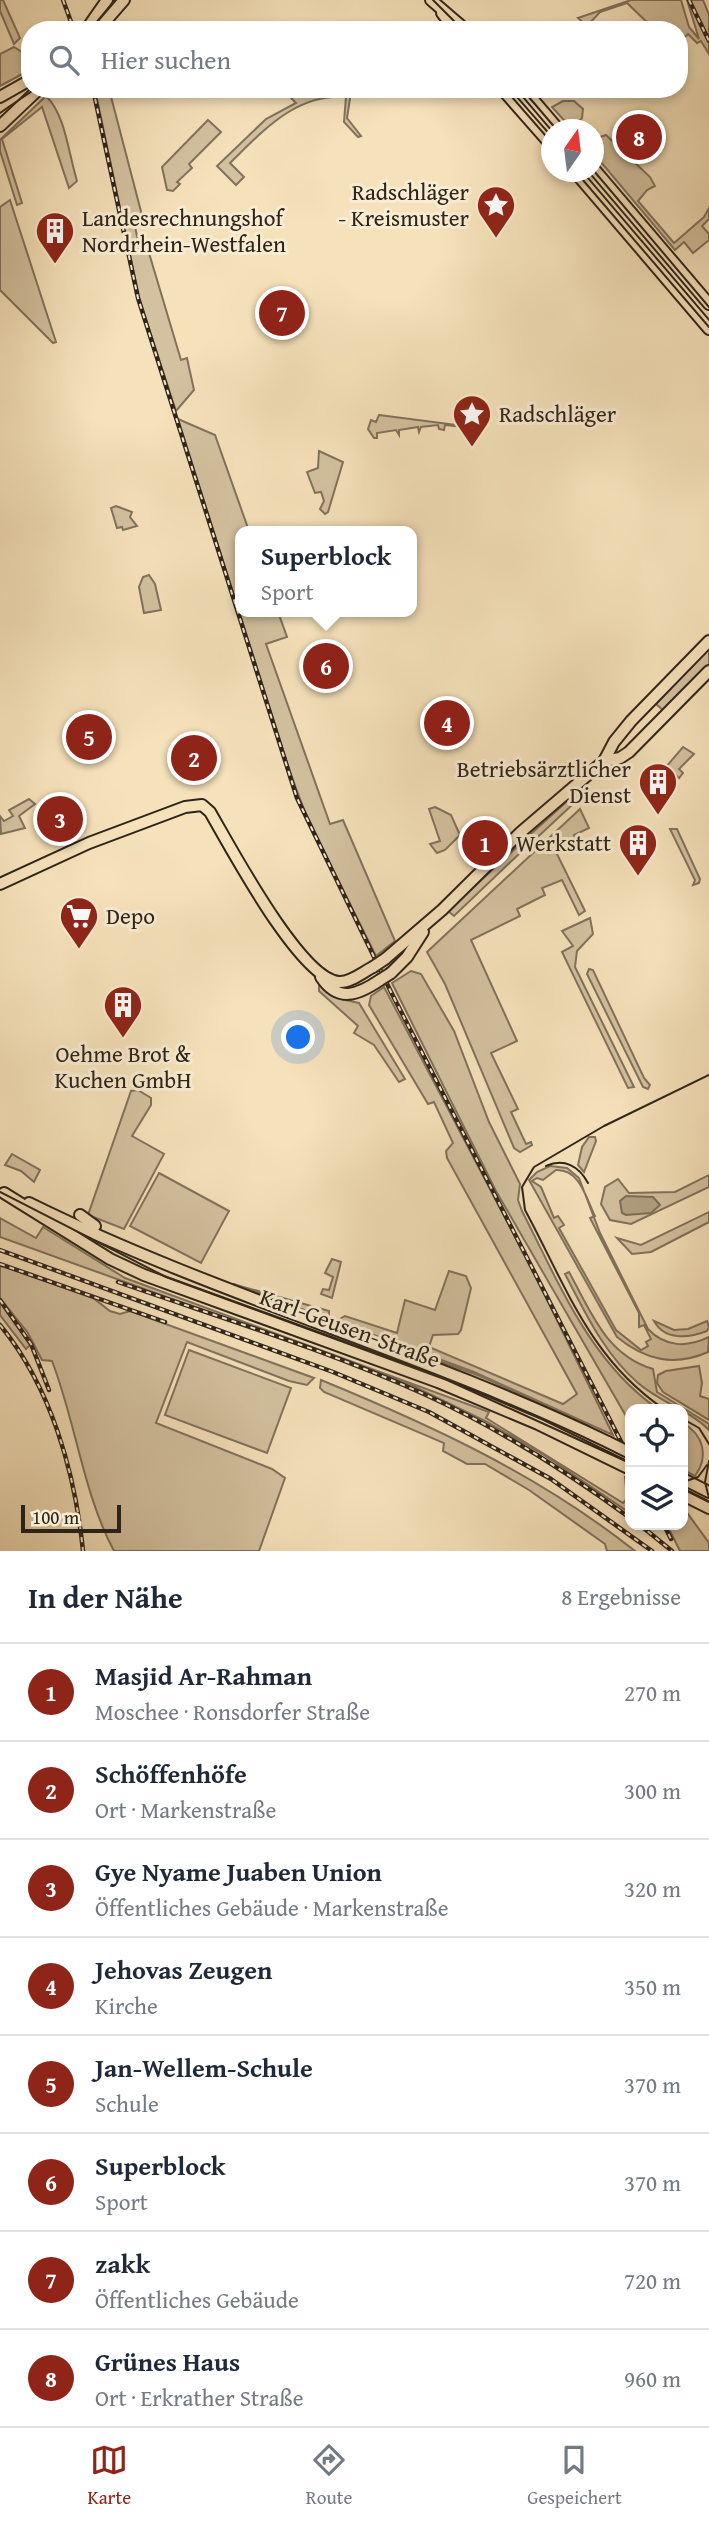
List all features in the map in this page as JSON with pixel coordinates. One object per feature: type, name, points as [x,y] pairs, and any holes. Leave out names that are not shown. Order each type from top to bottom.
[{"type":"main road","points":[[92,21],[107,0]]},
{"type":"main road","points":[[106,21],[124,0]]},
{"type":"main road","points":[[434,3],[447,21]]},
{"type":"main road","points":[[434,3],[455,21]]},
{"type":"main road","points":[[0,96],[21,85]]},
{"type":"main road","points":[[0,102],[21,86]]},
{"type":"main road","points":[[0,126],[30,98]]},
{"type":"main road","points":[[510,98],[541,134]]},
{"type":"main road","points":[[531,98],[549,119]]},
{"type":"main road","points":[[584,182],[709,329]]},
{"type":"main road","points":[[604,182],[709,304]]},
{"type":"main road","points":[[317,971],[337,982],[353,978],[385,959],[436,916],[504,852],[512,848],[530,828],[604,761],[629,751],[650,716],[709,641]]},
{"type":"main road","points":[[604,761],[614,741],[709,670]]},
{"type":"main road","points":[[0,884],[89,844],[199,804],[210,812],[277,923],[335,992],[348,996],[359,994],[391,973],[407,957],[436,916]]},
{"type":"main road","points":[[2,1192],[58,1222]]},
{"type":"main road","points":[[80,1215],[86,1222],[180,1272]]},
{"type":"main road","name":"Karl-Geusen-Straße","points":[[58,1222],[180,1272],[443,1369],[625,1450]]},
{"type":"main road","name":"Karl-Geusen-Straße","points":[[58,1222],[144,1275],[439,1382],[626,1467]]},
{"type":"main road","points":[[688,1482],[709,1492]]},
{"type":"main road","points":[[688,1498],[709,1508]]},
{"type":"shaded area","points":[[0,0],[3,0],[20,38],[14,44],[0,11]]},
{"type":"shaded area","points":[[631,0],[681,0],[687,21],[646,21],[627,3],[600,12],[592,21],[581,21],[578,18]]},
{"type":"shaded area","points":[[687,0],[703,0],[709,15],[709,54],[701,41],[697,43],[688,34],[688,24],[699,39]]},
{"type":"shaded area","points":[[14,47],[21,51],[21,75],[0,86],[0,54]]},
{"type":"shaded area","points":[[44,98],[48,98],[62,123],[77,181],[69,188],[42,107],[2,139],[22,203],[17,205],[0,151],[0,140]]},
{"type":"shaded area","points":[[97,98],[111,98],[143,219],[135,227],[138,240],[146,243],[181,360],[187,358],[194,390],[176,411],[139,298]]},
{"type":"shaded area","points":[[291,98],[324,98],[311,101],[282,116],[230,163],[244,177],[236,185],[217,166],[266,119],[296,103]]},
{"type":"shaded area","points":[[346,98],[350,98],[347,118],[361,136],[358,137],[344,122]]},
{"type":"shaded area","points":[[563,101],[574,101],[583,109],[582,118],[563,119],[552,107]]},
{"type":"shaded area","points":[[208,120],[221,132],[189,164],[192,168],[177,182],[180,184],[173,191],[167,190],[162,167]]},
{"type":"shaded area","points":[[604,136],[650,177],[655,186],[647,190],[638,201],[674,243],[704,217],[709,208],[709,219],[702,226],[709,234],[709,240],[693,253],[684,242],[675,250],[604,166]]},
{"type":"shaded area","points":[[10,200],[56,342],[53,343],[0,290],[0,207]]},
{"type":"shaded area","points":[[379,415],[480,428],[476,434],[474,428],[445,425],[444,430],[439,429],[438,425],[421,427],[419,432],[418,427],[399,430],[399,435],[396,430],[377,433],[377,438],[374,438],[368,429],[371,420],[376,422]]},
{"type":"shaded area","points":[[178,419],[215,435],[247,526],[235,526],[235,599]]},
{"type":"shaded area","points":[[319,451],[343,462],[328,512],[325,514],[320,509],[324,501],[321,492],[315,493],[307,472],[318,468]]},
{"type":"shaded area","points":[[116,506],[132,512],[130,517],[137,526],[123,530],[122,527],[117,528],[111,508]]},
{"type":"shaded area","points":[[149,575],[155,584],[161,610],[144,613],[139,587],[143,577]]},
{"type":"shaded area","points":[[241,617],[280,617],[287,637],[266,644],[330,824],[343,820],[395,941],[376,956],[308,820]]},
{"type":"shaded area","points":[[709,648],[709,665],[664,711],[656,704]]},
{"type":"shaded area","points":[[683,747],[694,754],[679,769],[683,773],[679,778],[666,767]]},
{"type":"shaded area","points":[[584,786],[588,787],[587,791],[527,847],[523,841]]},
{"type":"shaded area","points":[[29,799],[35,804],[19,816],[25,828],[1,834],[0,816],[4,821],[13,816],[9,810]]},
{"type":"shaded area","points":[[435,807],[451,815],[460,835],[445,850],[437,853],[430,844],[440,841],[429,809]]},
{"type":"shaded area","points":[[580,809],[589,828],[574,835],[577,842],[556,852],[585,911],[579,915],[562,880],[542,888],[545,895],[517,909],[520,916],[471,940],[517,1041],[491,1053],[518,1109],[511,1112],[526,1144],[531,1142],[532,1145],[520,1152],[514,1148],[445,984],[427,952]]},
{"type":"shaded area","points":[[670,829],[677,829],[700,879],[699,883],[693,885],[695,880]]},
{"type":"shaded area","points":[[517,847],[522,851],[454,916],[448,911]]},
{"type":"shaded area","points":[[590,918],[593,934],[577,951],[575,967],[634,1087],[628,1088],[562,952],[573,946],[562,931]]},
{"type":"shaded area","points":[[589,969],[593,970],[644,1078],[650,1085],[648,1089],[643,1087],[587,974]]},
{"type":"shaded area","points":[[411,971],[421,974],[454,1031],[489,1122],[520,1184],[518,1200],[522,1211],[563,1293],[595,1345],[613,1368],[652,1404],[625,1404],[625,1414],[496,1191],[392,983]]},
{"type":"shaded area","points":[[319,983],[341,999],[359,1003],[405,1079],[399,1082],[374,1045],[354,1033],[358,1026],[319,991]]},
{"type":"shaded area","points":[[384,987],[533,1271],[613,1435],[474,1372],[336,1321],[345,1316],[397,1333],[405,1300],[435,1310],[449,1271],[466,1276],[471,1288],[461,1330],[458,1334],[433,1335],[429,1347],[563,1404],[577,1394],[447,1158],[446,1151],[453,1143],[434,1102],[428,1104],[369,1005],[371,996]]},
{"type":"shaded area","points":[[138,1090],[151,1098],[151,1105],[132,1136],[164,1154],[124,1229],[88,1215],[131,1091]]},
{"type":"shaded area","points":[[589,1137],[595,1137],[596,1141],[584,1172],[578,1165],[582,1147]]},
{"type":"shaded area","points":[[12,1154],[40,1170],[34,1182],[21,1171],[5,1165]]},
{"type":"shaded area","points":[[550,1166],[567,1168],[579,1178],[584,1192],[577,1179],[564,1171],[556,1170],[543,1180],[537,1178],[532,1181],[541,1187],[554,1218],[558,1216],[564,1225],[559,1228],[616,1330],[641,1350],[648,1346],[646,1342],[651,1339],[644,1325],[639,1327],[639,1313],[590,1218],[594,1217],[648,1329],[662,1339],[677,1344],[693,1343],[709,1337],[708,1352],[683,1359],[660,1359],[638,1351],[617,1337],[529,1180],[537,1172]]},
{"type":"shaded area","points":[[159,1173],[229,1211],[201,1263],[130,1226]]},
{"type":"shaded area","points":[[709,1175],[709,1187],[631,1224],[610,1220],[601,1204],[605,1187],[618,1179],[629,1193],[675,1192]]},
{"type":"shaded area","points":[[626,1196],[653,1197],[660,1205],[651,1213],[626,1215],[622,1213],[620,1201]]},
{"type":"shaded area","points":[[709,1212],[709,1222],[651,1252],[632,1254],[617,1238],[641,1245]]},
{"type":"shaded area","points":[[0,1218],[36,1238],[43,1227],[125,1278],[489,1412],[486,1418],[623,1503],[625,1501],[625,1510],[544,1455],[485,1421],[409,1384],[0,1237]]},
{"type":"shaded area","points":[[332,1259],[341,1262],[332,1298],[321,1294],[323,1289],[329,1290],[333,1277],[325,1273]]},
{"type":"shaded area","points":[[0,1267],[93,1298],[110,1311],[120,1314],[130,1311],[314,1378],[307,1385],[289,1381],[187,1342],[156,1423],[272,1469],[285,1478],[259,1551],[114,1551],[103,1529],[87,1482],[52,1361],[42,1360],[28,1333],[0,1298]]},
{"type":"shaded area","points":[[569,1272],[593,1317],[612,1343],[623,1354],[653,1369],[657,1392],[676,1404],[670,1404],[656,1396],[626,1372],[605,1346],[565,1274]]},
{"type":"shaded area","points":[[233,1284],[329,1311],[329,1319]]},
{"type":"shaded area","points":[[0,1302],[30,1345],[26,1349],[0,1315]]},
{"type":"shaded area","points":[[654,1321],[674,1330],[688,1329],[707,1321],[709,1327],[707,1331],[678,1336],[664,1332]]},
{"type":"shaded area","points":[[396,1345],[480,1376],[589,1425],[588,1427]]},
{"type":"shaded area","points":[[189,1350],[291,1388],[267,1453],[165,1415]]},
{"type":"shaded area","points":[[699,1366],[702,1383],[700,1396],[709,1399],[709,1420],[688,1407],[688,1404],[683,1404],[663,1392],[657,1383],[658,1375],[666,1371]]},
{"type":"shaded area","points":[[321,1380],[404,1415],[484,1454],[561,1499],[635,1551],[607,1551],[605,1544],[529,1490],[485,1464],[467,1464],[443,1451],[444,1443],[324,1392],[320,1388]]},
{"type":"shaded area","points":[[688,1411],[709,1424],[709,1430],[701,1423]]},
{"type":"shaded area","points":[[688,1427],[700,1440],[703,1454],[695,1476],[688,1472]]},
{"type":"shaded area","points":[[688,1514],[709,1543],[709,1551],[680,1551],[670,1530],[688,1530]]},
{"type":"tram line","points":[[98,21],[115,0]]},
{"type":"tram line","points":[[433,0],[454,21]]},
{"type":"tram line","points":[[0,113],[22,98]]},
{"type":"tram line","points":[[513,98],[541,130]]},
{"type":"tram line","points":[[530,98],[548,119]]},
{"type":"tram line","points":[[585,182],[709,327]]},
{"type":"tram line","points":[[603,182],[709,307]]},
{"type":"tram line","points":[[658,1404],[617,1368],[582,1319],[525,1210],[522,1187],[534,1167],[604,1126],[709,1075]]},
{"type":"tram line","points":[[546,1166],[559,1163],[570,1165],[576,1168],[588,1183]]},
{"type":"tram line","points":[[0,1192],[166,1277],[447,1380],[625,1461]]},
{"type":"tram line","points":[[688,1422],[699,1428],[709,1444]]},
{"type":"tram line","points":[[709,1461],[705,1482],[709,1498]]},
{"type":"tram line","points":[[688,1480],[698,1477],[707,1465]]},
{"type":"tram line","points":[[688,1492],[709,1502]]},
{"type":"railway","points":[[63,0],[71,21]]},
{"type":"railway","points":[[689,0],[709,41]]},
{"type":"railway","points":[[95,98],[138,298],[235,603]]},
{"type":"railway","points":[[239,617],[297,798],[391,992],[625,1449]]},
{"type":"railway","points":[[0,1250],[333,1372],[429,1412],[551,1479],[652,1551]]},
{"type":"railway","points":[[0,1264],[165,1322]]},
{"type":"railway","points":[[118,1282],[312,1349],[426,1395],[531,1451],[625,1515]]},
{"type":"railway","points":[[0,1300],[31,1344],[49,1390]]},
{"type":"railway","points":[[0,1325],[33,1375],[58,1432],[74,1491],[83,1551]]},
{"type":"railway","points":[[646,1530],[672,1551]]},
{"type":"railway","points":[[666,1530],[671,1539]]},
{"type":"place","name":"Grünes Haus","points":[[639,137]]},
{"type":"place","name":"Radschläger - Kreismuster","points":[[496,239]]},
{"type":"place","name":"Landesrechnungshof Nordrhein-Westfalen","points":[[55,265]]},
{"type":"place","name":"zakk","points":[[282,313]]},
{"type":"place","name":"Radschläger","points":[[472,448]]},
{"type":"place","name":"Superblock","points":[[326,666]]},
{"type":"place","name":"Jehovas Zeugen","points":[[447,723]]},
{"type":"place","name":"Jan-Wellem-Schule","points":[[89,737]]},
{"type":"place","name":"Schöffenhöfe","points":[[194,758]]},
{"type":"place","name":"Betriebsärztlicher Dienst","points":[[658,816]]},
{"type":"place","name":"Gye Nyame Juaben Union","points":[[60,819]]},
{"type":"place","name":"Masjid Ar-Rahman","points":[[485,843]]},
{"type":"place","name":"Werkstatt","points":[[638,877]]},
{"type":"place","name":"Depo","points":[[79,950]]},
{"type":"place","name":"Oehme Brot & Kuchen GmbH","points":[[123,1039]]}]
